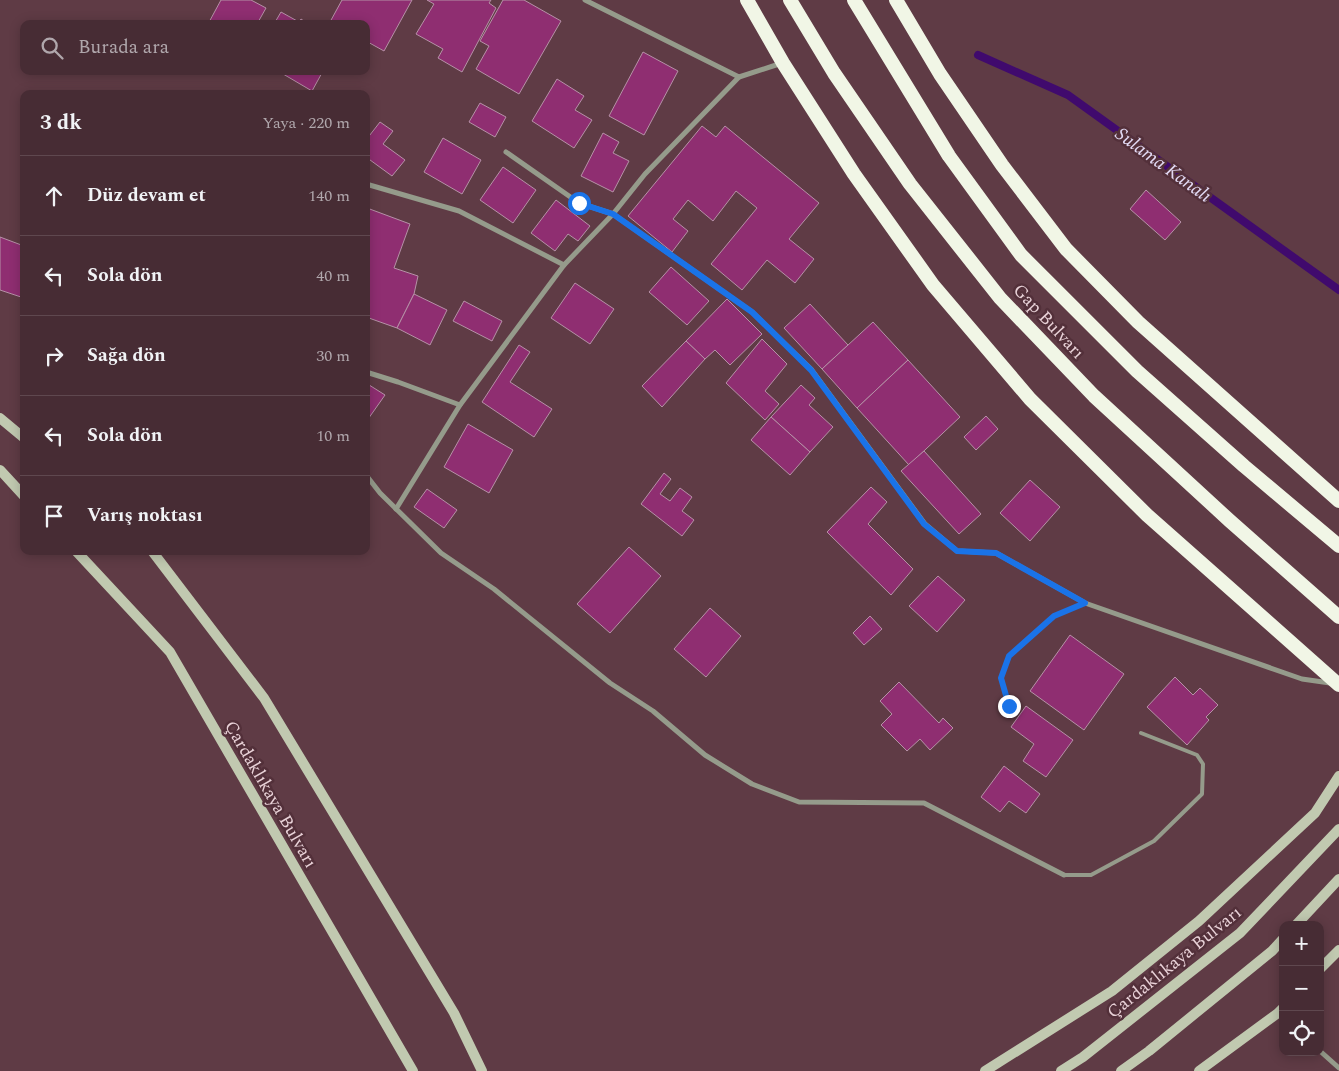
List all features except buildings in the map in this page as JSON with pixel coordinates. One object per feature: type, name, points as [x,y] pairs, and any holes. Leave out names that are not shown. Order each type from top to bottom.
[{"type":"highway","points":[[747,0],[783,63],[854,174],[933,285],[1030,399],[1147,515],[1339,684]]},
{"type":"highway","name":"Gap Bulvarı","points":[[790,0],[834,73],[910,184],[1000,298],[1094,396],[1230,521],[1339,617]]},
{"type":"highway","name":"Gap Bulvarı","points":[[854,0],[949,156],[1021,255],[1137,371],[1244,466],[1339,546]]},
{"type":"highway","points":[[896,0],[940,74],[1002,165],[1066,248],[1138,322],[1339,501]]},
{"type":"main road","points":[[0,418],[20,435]]},
{"type":"main road","points":[[0,470],[20,492]]},
{"type":"main road","name":"Çardaklıkaya Bulvarı","points":[[80,555],[170,652],[414,1071]]},
{"type":"main road","points":[[155,555],[264,698],[454,1013],[482,1071]]},
{"type":"main road","points":[[985,1071],[1112,991],[1199,921],[1315,813],[1339,776]]},
{"type":"main road","name":"Çardaklıkaya Bulvarı","points":[[1061,1071],[1083,1057],[1240,933],[1339,829]]},
{"type":"main road","points":[[1300,921],[1339,880]]},
{"type":"main road","points":[[1121,1071],[1149,1051],[1279,943]]},
{"type":"main road","points":[[1323,966],[1339,950]]},
{"type":"main road","points":[[1199,1071],[1279,1013]]},
{"type":"street","points":[[585,0],[739,77]]},
{"type":"street","points":[[396,510],[460,405],[564,264],[613,214],[645,174],[739,77],[783,63]]},
{"type":"street","points":[[506,152],[579,203],[613,214],[752,312],[811,370],[924,524],[957,551],[996,553],[1085,603],[1302,679],[1339,684]]},
{"type":"street","points":[[370,185],[459,210],[564,264]]},
{"type":"street","points":[[370,373],[460,405]]},
{"type":"street","points":[[370,480],[396,510],[441,553],[494,589],[610,683],[653,711],[705,755],[752,784],[799,802],[924,803],[1064,874]]},
{"type":"street","points":[[1324,1055],[1339,1068]]},
{"type":"lane","points":[[1009,706],[1001,678],[1009,656],[1054,616],[1085,603]]},
{"type":"lane","points":[[1064,874],[1091,875],[1154,841],[1202,794],[1203,764],[1197,755],[1141,733]]},
{"type":"waterway","name":"Sulama Kanalı","points":[[978,55],[1068,95],[1339,290]]},
{"type":"route","points":[[579,203],[613,214],[752,312],[811,370],[924,524],[957,551],[996,553],[1085,603],[1054,616],[1009,656],[1001,678],[1009,706]]}]
